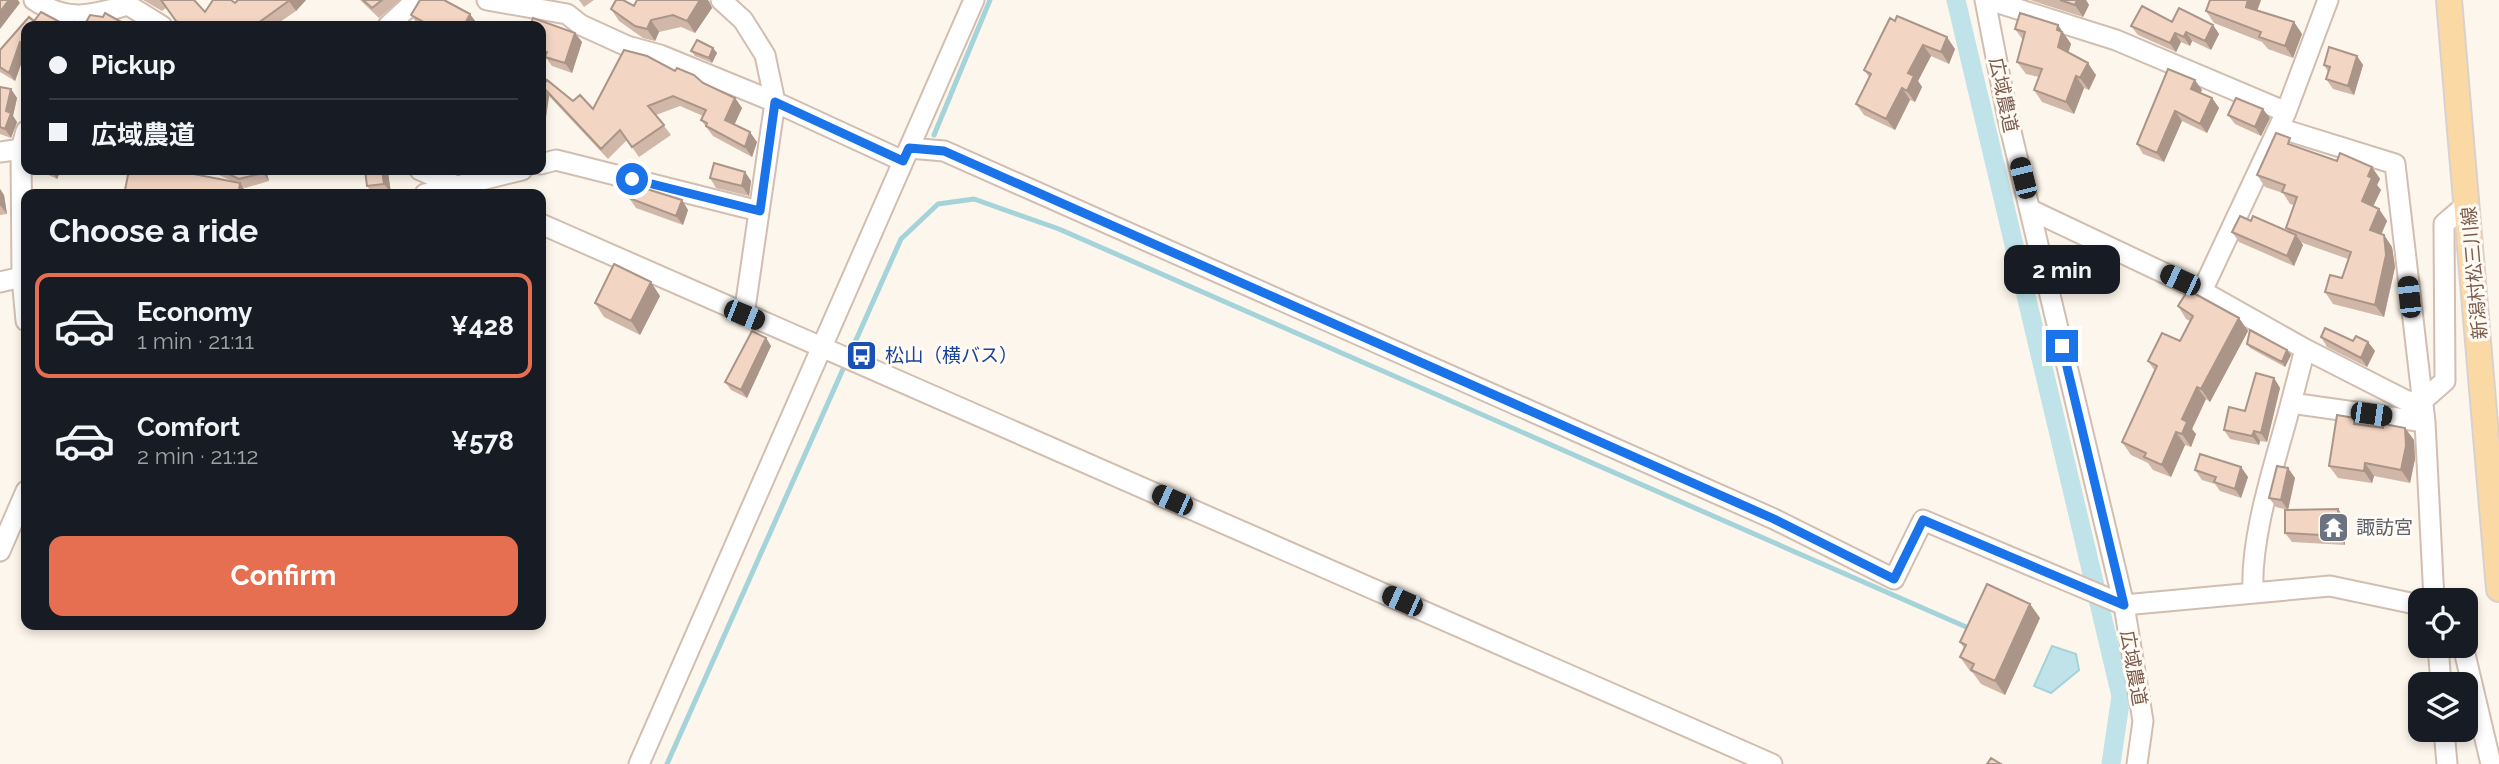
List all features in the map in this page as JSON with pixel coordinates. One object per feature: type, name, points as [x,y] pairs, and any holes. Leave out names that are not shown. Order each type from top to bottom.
[{"type":"main road","name":"新潟村松三川線","points":[[2449,0],[2499,589]]},
{"type":"street","points":[[34,0],[78,21]]},
{"type":"street","points":[[393,21],[416,0]]},
{"type":"street","points":[[487,0],[560,7],[581,25],[627,46],[660,55],[906,155],[944,151],[1761,514],[1894,579],[1923,520],[2124,605],[2330,586],[2408,602]]},
{"type":"street","points":[[722,0],[743,20],[765,55],[775,102],[744,315]]},
{"type":"street","points":[[639,764],[820,345],[974,0]]},
{"type":"street","points":[[1987,0],[2116,40],[2282,120],[2395,164],[2423,412],[2433,588]]},
{"type":"street","name":"広域農道","points":[[1987,0],[2008,119],[2124,605],[2143,721],[2137,764]]},
{"type":"street","points":[[2202,291],[2282,120],[2328,0]]},
{"type":"street","points":[[83,21],[128,5],[154,21]]},
{"type":"street","points":[[0,152],[21,142]]},
{"type":"street","points":[[546,163],[556,160],[760,211]]},
{"type":"street","points":[[431,175],[463,189]]},
{"type":"street","points":[[472,189],[509,175]]},
{"type":"street","points":[[2423,412],[2445,381],[2444,224],[2467,204]]},
{"type":"street","points":[[2031,210],[2202,291],[2423,412]]},
{"type":"street","points":[[546,226],[1772,764]]},
{"type":"street","points":[[0,282],[21,278]]},
{"type":"street","points":[[2253,593],[2252,576],[2265,505],[2305,348]]},
{"type":"street","points":[[2291,403],[2423,412]]},
{"type":"street","points":[[0,551],[21,503]]},
{"type":"street","points":[[2466,658],[2491,764]]},
{"type":"street","points":[[2445,742],[2447,764]]},
{"type":"water","points":[[2052,646],[2076,654],[2079,670],[2051,693],[2034,686]]},
{"type":"building","points":[[0,0],[9,0],[0,12]]},
{"type":"building","points":[[161,0],[194,0],[205,12],[213,0],[231,0],[235,3],[238,0],[290,0],[261,21],[176,21]]},
{"type":"building","points":[[363,0],[382,0],[372,8]]},
{"type":"building","points":[[420,0],[444,0],[470,14],[466,21],[422,21],[411,15]]},
{"type":"building","points":[[616,0],[623,0],[634,6],[637,0],[700,0],[687,21],[673,15],[651,20],[647,29],[635,26],[611,9]]},
{"type":"building","points":[[2060,0],[2077,0],[2075,5]]},
{"type":"building","points":[[2210,0],[2248,0],[2246,7],[2294,22],[2285,46],[2259,37],[2261,32],[2206,11]]},
{"type":"building","points":[[2142,6],[2172,22],[2179,8],[2213,25],[2205,41],[2186,32],[2184,37],[2175,33],[2170,43],[2131,26]]},
{"type":"building","points":[[41,12],[58,21],[34,21]]},
{"type":"building","points":[[105,13],[120,21],[87,21],[90,15],[103,17]]},
{"type":"building","points":[[2020,13],[2058,25],[2057,30],[2062,32],[2058,47],[2088,63],[2080,78],[2076,76],[2066,102],[2034,90],[2042,69],[2017,62],[2025,32],[2015,29]]},
{"type":"building","points":[[1897,16],[1947,37],[1941,52],[1923,45],[1908,73],[1914,76],[1907,91],[1902,88],[1886,119],[1856,104],[1871,74],[1864,70],[1890,18],[1895,21]]},
{"type":"building","points":[[546,23],[575,33],[565,63],[546,57]]},
{"type":"building","points":[[21,26],[21,43],[9,73],[0,67],[0,50]]},
{"type":"building","points":[[697,40],[713,48],[709,58],[691,51]]},
{"type":"building","points":[[2329,47],[2357,56],[2348,86],[2326,79],[2330,67],[2324,65]]},
{"type":"building","points":[[624,50],[647,56],[675,71],[677,68],[694,75],[703,83],[735,98],[725,120],[750,132],[745,147],[706,126],[707,123],[701,120],[706,110],[673,96],[648,106],[664,125],[632,147],[620,130],[601,149],[546,90],[546,81],[573,101],[580,95],[593,109]]},
{"type":"building","points":[[2168,69],[2195,80],[2191,89],[2212,98],[2200,124],[2175,111],[2157,153],[2137,144]]},
{"type":"building","points":[[0,87],[11,89],[6,111],[11,113],[5,129],[0,127]]},
{"type":"building","points":[[2236,98],[2263,109],[2255,127],[2228,115]]},
{"type":"building","points":[[2276,133],[2290,138],[2288,144],[2337,161],[2340,153],[2372,167],[2368,176],[2372,178],[2362,201],[2379,209],[2370,230],[2384,235],[2386,255],[2375,305],[2325,292],[2330,275],[2342,278],[2351,252],[2286,228],[2297,197],[2282,192],[2285,185],[2257,175]]},
{"type":"building","points":[[714,163],[745,172],[742,186],[710,178]]},
{"type":"building","points":[[128,175],[199,175],[240,183],[239,189],[125,189]]},
{"type":"building","points":[[231,175],[255,175],[239,179]]},
{"type":"building","points":[[366,175],[383,175],[384,184],[367,186]]},
{"type":"building","points":[[634,185],[682,200],[676,216],[629,198]]},
{"type":"building","points":[[2240,216],[2251,221],[2253,216],[2296,235],[2287,256],[2232,232]]},
{"type":"building","points":[[614,264],[651,282],[631,321],[595,303]]},
{"type":"building","points":[[2188,290],[2239,318],[2201,389],[2197,387],[2182,419],[2187,422],[2182,434],[2176,432],[2162,465],[2144,457],[2146,453],[2122,442],[2157,366],[2148,361],[2162,333],[2180,341],[2193,316],[2178,306]]},
{"type":"building","points":[[2325,328],[2353,341],[2356,336],[2368,342],[2361,358],[2321,337]]},
{"type":"building","points":[[2250,330],[2287,350],[2282,362],[2247,344]]},
{"type":"building","points":[[752,331],[766,338],[741,390],[725,382]]},
{"type":"building","points":[[2256,373],[2274,378],[2261,433],[2254,431],[2252,436],[2224,430],[2229,407],[2245,411]]},
{"type":"building","points":[[2337,415],[2355,418],[2354,424],[2383,428],[2384,424],[2405,428],[2406,446],[2401,470],[2365,463],[2364,471],[2329,466]]},
{"type":"building","points":[[2200,454],[2241,467],[2235,489],[2214,482],[2216,477],[2195,470]]},
{"type":"building","points":[[2277,466],[2288,468],[2281,500],[2269,498]]},
{"type":"building","points":[[2338,509],[2338,536],[2285,533],[2285,510]]},
{"type":"building","points":[[1987,584],[2030,604],[1995,681],[1971,670],[1974,664],[1960,657],[1966,645],[1960,642]]},
{"type":"building","points":[[1991,758],[2001,764],[1987,764]]},
{"type":"waterway","points":[[934,135],[990,0]]},
{"type":"waterway","points":[[1956,0],[2121,696],[2111,764]]},
{"type":"waterway","points":[[667,764],[901,239],[938,204],[974,199],[1059,229],[1973,630]]},
{"type":"place","name":"松山（横バス）","points":[[862,355]]},
{"type":"place","name":"諏訪宮","points":[[2333,527]]},
{"type":"route","points":[[632,179],[760,211],[775,102],[903,161],[909,148],[944,151],[1774,519],[1894,579],[1923,520],[2124,605],[2062,346]]}]
